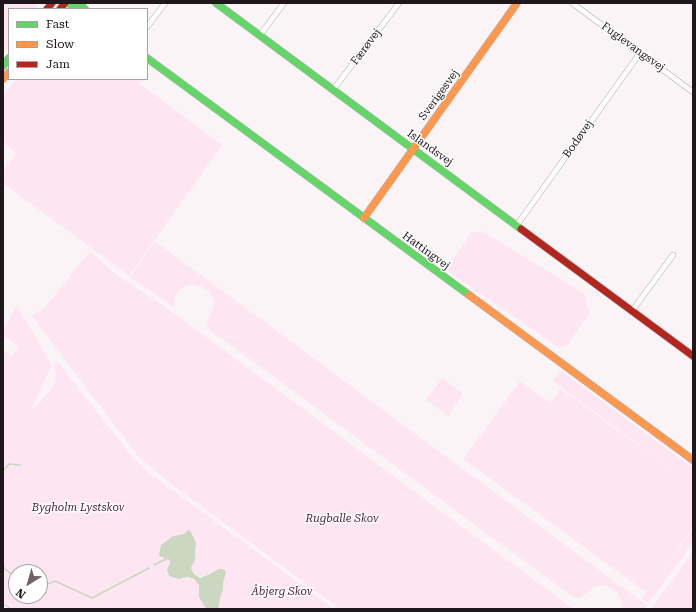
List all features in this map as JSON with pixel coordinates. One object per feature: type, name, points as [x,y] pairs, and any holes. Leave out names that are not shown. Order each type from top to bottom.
[{"type":"street","points":[[148,26],[165,3]]},
{"type":"street","name":"Islandsvej","points":[[216,3],[693,356]]},
{"type":"street","points":[[260,35],[284,3]]},
{"type":"street","name":"Færøvej","points":[[333,90],[399,3]]},
{"type":"street","name":"Sverigesvej","points":[[364,218],[517,3]]},
{"type":"street","name":"Fuglevangsvej","points":[[572,3],[693,92]]},
{"type":"street","name":"Bodøvej","points":[[517,226],[640,53]]},
{"type":"street","name":"Hattingvej","points":[[148,59],[693,460]]},
{"type":"street","points":[[632,311],[673,255]]},
{"type":"green space","points":[[3,3],[35,3],[35,8],[8,8],[8,48],[3,55]]},
{"type":"green space","points":[[16,80],[140,80],[139,83],[222,145],[129,276],[3,183],[3,171],[16,153],[3,142],[3,95]]},
{"type":"green space","points":[[482,231],[585,294],[587,306],[591,311],[568,344],[560,348],[446,270],[471,233]]},
{"type":"green space","points":[[155,241],[648,606],[646,609],[621,609],[621,600],[618,594],[613,589],[606,586],[598,586],[580,598],[573,597],[210,330],[207,324],[214,303],[211,293],[202,287],[193,284],[184,286],[178,292],[174,300],[175,308],[130,277]]},
{"type":"green space","name":"Rugballe Skov","points":[[90,251],[120,278],[178,316],[573,609],[340,609],[171,484],[138,456],[32,316],[46,306]]},
{"type":"green space","name":"Bygholm Lystskov","points":[[17,306],[52,365],[30,412],[48,393],[56,381],[55,364],[58,362],[133,458],[148,472],[334,609],[217,609],[219,607],[226,572],[215,571],[203,577],[197,576],[191,568],[195,560],[196,549],[185,534],[173,536],[161,545],[162,558],[168,558],[170,560],[167,570],[179,579],[192,578],[197,582],[199,585],[199,597],[208,609],[3,609],[3,350],[12,356],[18,347],[3,335],[3,329]]},
{"type":"green space","points":[[561,371],[693,468],[693,527],[659,574],[693,529],[693,543],[648,603],[641,599],[646,592],[463,459],[520,381],[550,403],[561,389],[692,484],[553,381]]},
{"type":"green space","points":[[442,378],[463,394],[448,416],[426,400]]},
{"type":"green space","points":[[693,552],[693,609],[651,609]]},
{"type":"shaded area","points":[[188,530],[196,542],[195,560],[191,568],[194,574],[200,578],[219,569],[223,569],[226,572],[219,607],[217,609],[208,609],[205,607],[199,597],[199,585],[194,579],[188,577],[179,579],[169,576],[167,570],[170,560],[159,556],[161,545],[173,536],[184,534]]},
{"type":"waterway","points":[[3,471],[9,464],[20,465]]},
{"type":"waterway","points":[[154,565],[168,558]]},
{"type":"waterway","points":[[3,565],[8,571]]},
{"type":"waterway","points":[[48,584],[55,581],[92,598],[149,568]]},
{"type":"traffic: fast","points":[[68,3],[76,8]]},
{"type":"traffic: fast","points":[[79,3],[84,8]]},
{"type":"traffic: fast","points":[[216,3],[521,229]]},
{"type":"traffic: fast","points":[[3,66],[8,59]]},
{"type":"traffic: fast","points":[[148,59],[469,295]]},
{"type":"traffic: slow","points":[[364,218],[517,3]]},
{"type":"traffic: slow","points":[[3,79],[8,73]]},
{"type":"traffic: slow","points":[[469,295],[693,460]]},
{"type":"traffic: jam","points":[[48,8],[52,3]]},
{"type":"traffic: jam","points":[[61,8],[65,3]]},
{"type":"traffic: jam","points":[[521,229],[693,356]]},
{"type":"park label","name":"Åbjerg Skov","points":[[282,592]]}]
